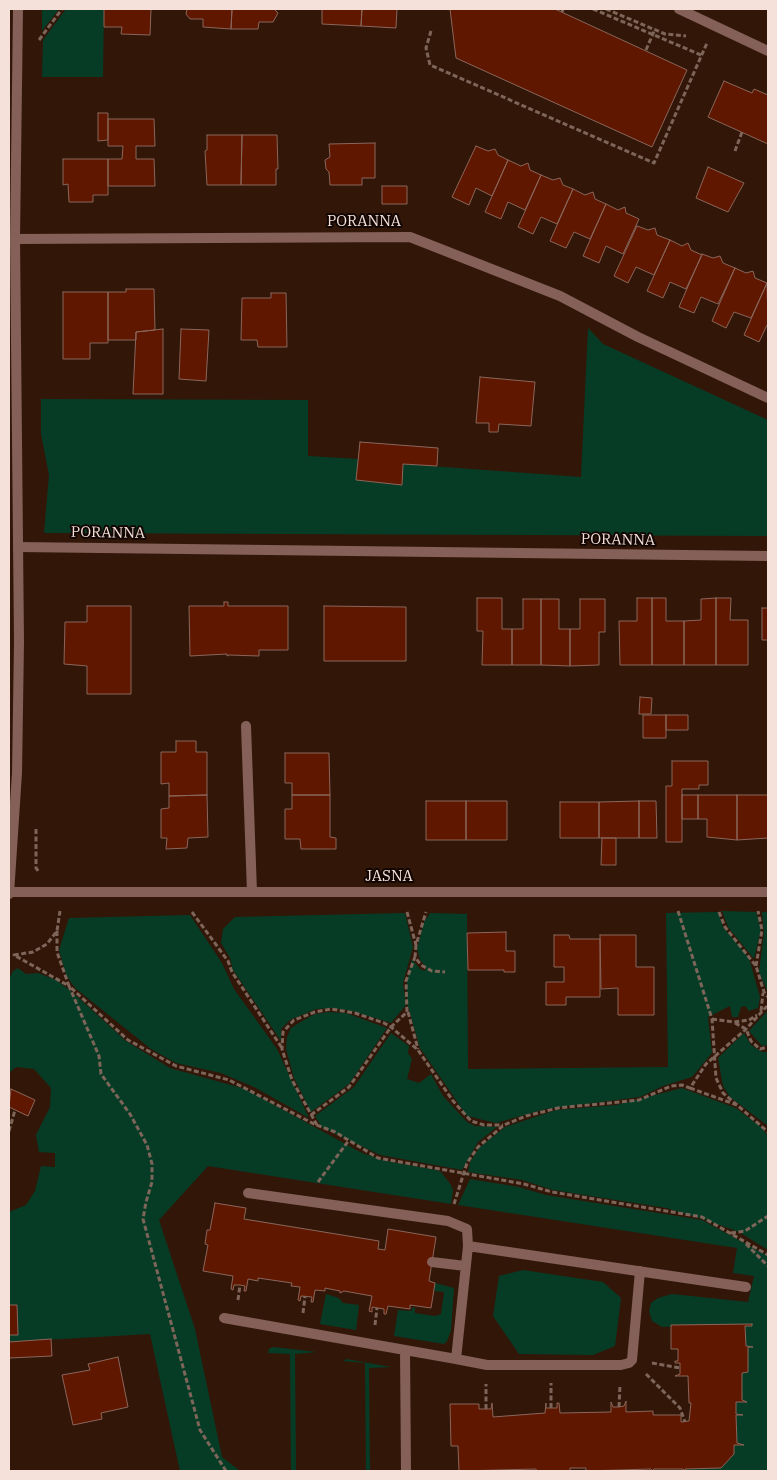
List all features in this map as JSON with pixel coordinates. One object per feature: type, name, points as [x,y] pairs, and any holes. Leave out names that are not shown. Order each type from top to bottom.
[{"type":"street","points":[[9,893],[17,763],[18,547],[15,238],[18,9]]},
{"type":"street","points":[[679,9],[768,51]]},
{"type":"street","name":"PORANNA","points":[[15,238],[410,236],[560,296],[638,337],[768,398]]},
{"type":"street","name":"PORANNA","points":[[18,547],[768,556]]},
{"type":"street","points":[[246,726],[252,892]]},
{"type":"street","name":"JASNA","points":[[9,893],[768,892]]},
{"type":"street","points":[[248,1193],[448,1221],[467,1229],[468,1246],[456,1359]]},
{"type":"street","points":[[468,1246],[746,1287]]},
{"type":"street","points":[[432,1262],[465,1266]]},
{"type":"street","points":[[224,1318],[487,1365],[621,1365],[632,1360],[640,1271]]},
{"type":"street","points":[[405,1350],[406,1471]]},
{"type":"path","points":[[38,41],[62,9]]},
{"type":"path","points":[[593,9],[653,36],[702,55]]},
{"type":"path","points":[[646,50],[655,29]]},
{"type":"path","points":[[431,31],[426,48],[430,65],[654,163],[709,38]]},
{"type":"path","points":[[735,152],[742,132]]},
{"type":"path","points":[[756,966],[762,930],[757,908]]},
{"type":"path","points":[[719,909],[725,926],[756,966],[764,992],[768,997]]},
{"type":"path","points":[[678,910],[712,1019],[716,1078],[723,1093],[768,1132]]},
{"type":"path","points":[[192,911],[228,961],[241,988],[282,1049],[292,1080],[318,1126]]},
{"type":"path","points":[[407,911],[416,945]]},
{"type":"path","points":[[418,1050],[407,1012],[406,981],[415,956],[416,945],[426,911]]},
{"type":"path","points":[[60,912],[57,931],[58,952],[69,986],[99,1056],[102,1074],[130,1114],[146,1145],[152,1164],[152,1182],[146,1202],[144,1219],[200,1430],[226,1471]]},
{"type":"path","points":[[57,931],[47,944],[33,952],[14,955],[69,986],[128,1040],[176,1066],[229,1080],[349,1140],[378,1158],[524,1184],[552,1192],[702,1217],[768,1255]]},
{"type":"path","points":[[415,956],[421,965],[432,971],[445,972]]},
{"type":"path","points":[[761,1013],[764,992]]},
{"type":"path","points":[[690,1088],[706,1064],[746,1029],[768,1005]]},
{"type":"path","points":[[282,1049],[283,1032],[294,1020],[315,1012],[331,1009],[355,1013],[384,1022],[418,1050],[453,1102],[471,1121],[484,1125],[504,1125]]},
{"type":"path","points":[[311,1115],[349,1087],[392,1027],[407,1012]]},
{"type":"path","points":[[712,1019],[734,1022],[749,1020],[761,1013]]},
{"type":"path","points":[[734,1022],[746,1029],[750,1041],[760,1049],[768,1047]]},
{"type":"path","points":[[448,1221],[467,1163],[478,1147],[504,1125],[526,1116],[558,1108],[638,1100],[671,1086],[682,1085],[737,1105]]},
{"type":"path","points":[[9,1131],[15,1110]]},
{"type":"path","points":[[304,1200],[349,1140]]},
{"type":"path","points":[[730,1233],[745,1231],[768,1216]]},
{"type":"path","points":[[737,1237],[768,1266]]},
{"type":"path","points":[[632,1360],[680,1368]]},
{"type":"path","points":[[632,1360],[680,1408],[685,1422]]},
{"type":"green space","points":[[42,9],[59,9],[42,31]]},
{"type":"green space","points":[[66,9],[104,9],[103,77],[42,77],[43,40]]},
{"type":"green space","points":[[588,328],[603,344],[768,420],[768,536],[44,533],[49,475],[41,434],[41,399],[308,400],[308,456],[358,459],[357,480],[402,485],[403,464],[581,477]]},
{"type":"green space","points":[[722,911],[756,912],[761,929],[754,959],[728,927]]},
{"type":"green space","points":[[718,912],[723,927],[749,958],[760,997],[758,1008],[749,1011],[745,1006],[741,1007],[738,1017],[732,1017],[730,1006],[708,1017],[712,1053],[692,1077],[663,1086],[640,1097],[546,1109],[496,1123],[467,1116],[420,1048],[407,1003],[407,981],[412,959],[420,969],[425,971],[426,967],[420,960],[417,949],[424,922],[430,913],[467,914],[468,1069],[668,1067],[666,913]]},
{"type":"green space","points":[[762,912],[768,912],[768,993],[759,972],[764,933]]},
{"type":"green space","points":[[405,913],[413,947],[403,983],[406,1005],[391,1023],[352,1011],[332,1008],[316,1009],[290,1020],[281,1029],[281,1041],[233,970],[230,958],[221,943],[223,929],[235,917]]},
{"type":"green space","points":[[190,915],[222,963],[234,989],[277,1049],[309,1118],[254,1087],[221,1073],[176,1063],[151,1049],[75,988],[66,975],[59,950],[69,918]]},
{"type":"green space","points":[[18,968],[26,974],[38,973],[56,980],[71,991],[126,1041],[170,1068],[245,1089],[362,1153],[386,1161],[436,1170],[441,1172],[451,1185],[453,1190],[451,1204],[208,1166],[159,1220],[195,1329],[222,1457],[240,1471],[180,1471],[150,1334],[9,1342],[9,1335],[18,1335],[17,1305],[9,1305],[9,1212],[26,1205],[35,1191],[41,1166],[55,1167],[55,1153],[39,1152],[36,1135],[50,1107],[51,1088],[34,1069],[16,1067],[9,1073],[9,979],[13,971]]},
{"type":"green space","points":[[768,1010],[768,1045],[762,1046],[749,1031]]},
{"type":"green space","points":[[329,1012],[346,1013],[387,1028],[349,1084],[311,1112],[294,1078],[286,1049],[287,1037],[291,1028],[302,1021],[315,1014]]},
{"type":"green space","points":[[391,1033],[409,1046],[408,1053],[412,1059],[407,1079],[419,1083],[431,1074],[443,1096],[467,1122],[475,1126],[497,1127],[478,1142],[462,1170],[380,1155],[319,1126],[320,1124],[315,1116],[354,1087]]},
{"type":"green space","points":[[744,1033],[751,1045],[762,1052],[768,1052],[768,1126],[730,1097],[723,1086],[718,1058]]},
{"type":"green space","points":[[682,1088],[736,1108],[761,1127],[768,1136],[768,1250],[739,1232],[666,1208],[553,1190],[522,1180],[468,1172],[470,1162],[479,1148],[505,1127],[556,1110],[616,1105]]},
{"type":"green space","points":[[470,1179],[519,1187],[546,1195],[702,1220],[768,1256],[768,1471],[685,1471],[685,1469],[721,1468],[734,1454],[734,1445],[744,1445],[737,1443],[736,1415],[743,1415],[736,1414],[736,1402],[747,1402],[742,1400],[742,1373],[748,1372],[748,1347],[753,1347],[746,1346],[745,1326],[752,1324],[662,1327],[652,1321],[649,1311],[651,1303],[658,1298],[672,1294],[748,1302],[754,1276],[733,1273],[737,1248],[458,1205]]},
{"type":"green space","points":[[523,1270],[603,1282],[621,1298],[615,1346],[593,1355],[519,1354],[493,1316],[499,1276]]},
{"type":"green space","points":[[435,1283],[454,1288],[451,1331],[447,1341],[444,1344],[394,1336],[398,1310],[411,1311],[413,1307],[415,1308],[415,1313],[435,1316],[441,1314],[444,1292],[434,1291]]},
{"type":"green space","points":[[326,1294],[339,1298],[343,1303],[359,1305],[356,1330],[320,1324]]},
{"type":"green space","points":[[273,1347],[317,1352],[295,1354],[296,1471],[291,1471],[290,1354],[268,1353],[269,1349]]},
{"type":"green space","points":[[346,1359],[391,1367],[369,1368],[370,1471],[366,1471],[365,1363],[343,1361]]},
{"type":"building","points":[[104,9],[151,9],[150,35],[121,34],[122,27],[104,27]]},
{"type":"building","points":[[187,9],[232,9],[231,29],[203,27],[203,19],[190,19],[186,14]]},
{"type":"building","points":[[232,9],[274,9],[278,13],[273,22],[259,22],[258,29],[231,29]]},
{"type":"building","points":[[322,9],[362,9],[361,26],[322,24]]},
{"type":"building","points":[[362,9],[397,9],[396,28],[361,26]]},
{"type":"building","points":[[450,9],[555,9],[687,70],[652,147],[456,58]]},
{"type":"building","points":[[724,81],[752,93],[754,89],[768,95],[768,144],[708,117]]},
{"type":"building","points":[[98,113],[108,113],[108,140],[98,141]]},
{"type":"building","points":[[108,119],[154,119],[155,146],[136,146],[136,159],[154,159],[155,186],[108,186],[108,159],[122,159],[123,146],[108,146]]},
{"type":"building","points":[[207,135],[242,135],[241,185],[207,185],[205,151],[207,150]]},
{"type":"building","points":[[242,135],[277,135],[278,169],[276,169],[276,185],[241,185]]},
{"type":"building","points":[[375,143],[375,178],[362,178],[362,185],[330,185],[329,172],[326,169],[325,160],[330,157],[329,144]]},
{"type":"building","points":[[476,146],[488,151],[495,149],[498,155],[508,160],[492,196],[476,188],[469,205],[452,197]]},
{"type":"building","points":[[63,159],[108,159],[108,195],[93,195],[93,202],[69,202],[68,184],[63,185]]},
{"type":"building","points":[[508,160],[521,166],[528,163],[530,170],[541,175],[525,210],[508,202],[501,219],[485,212]]},
{"type":"building","points":[[708,167],[744,183],[728,212],[696,198]]},
{"type":"building","points":[[541,175],[553,180],[560,178],[563,185],[573,189],[557,224],[541,217],[533,234],[518,227]]},
{"type":"building","points":[[382,186],[407,186],[407,204],[382,204]]},
{"type":"building","points":[[573,189],[585,195],[593,192],[595,199],[606,204],[590,239],[574,232],[566,248],[550,241]]},
{"type":"building","points":[[606,204],[618,210],[625,207],[626,213],[639,219],[623,254],[606,246],[599,263],[583,256]]},
{"type":"building","points":[[637,226],[648,230],[655,228],[657,235],[670,240],[654,275],[636,267],[628,283],[614,276]]},
{"type":"building","points":[[670,240],[682,246],[688,243],[691,250],[702,255],[686,289],[670,282],[663,298],[647,291]]},
{"type":"building","points":[[702,254],[713,258],[720,256],[723,263],[735,268],[718,304],[701,297],[694,313],[679,307]]},
{"type":"building","points":[[735,268],[746,273],[753,271],[755,278],[767,283],[751,318],[734,312],[726,328],[712,321]]},
{"type":"building","points":[[767,283],[768,326],[759,342],[744,335]]},
{"type":"building","points":[[126,289],[154,289],[155,330],[136,332],[136,340],[108,340],[108,292],[126,292]]},
{"type":"building","points":[[63,292],[108,292],[108,343],[90,343],[90,359],[63,359]]},
{"type":"building","points":[[271,293],[286,293],[287,347],[258,347],[257,340],[241,340],[242,298],[271,298]]},
{"type":"building","points":[[163,329],[163,394],[133,394],[136,332]]},
{"type":"building","points":[[181,329],[209,330],[206,381],[179,379]]},
{"type":"building","points":[[480,377],[535,382],[531,426],[499,424],[498,432],[489,432],[489,423],[476,423]]},
{"type":"building","points":[[360,442],[438,448],[437,466],[403,464],[402,485],[356,480]]},
{"type":"building","points":[[477,598],[502,598],[502,629],[512,629],[512,665],[482,665],[483,631],[477,631]]},
{"type":"building","points":[[637,598],[652,598],[652,665],[620,665],[619,621],[637,621]]},
{"type":"building","points":[[652,598],[666,598],[666,621],[684,621],[684,665],[652,665]]},
{"type":"building","points":[[716,598],[731,598],[730,620],[748,620],[748,665],[716,665]]},
{"type":"building","points":[[716,598],[716,665],[684,665],[684,621],[701,620],[701,599]]},
{"type":"building","points":[[523,599],[541,599],[541,665],[512,665],[512,629],[523,629]]},
{"type":"building","points":[[541,599],[559,599],[559,629],[570,629],[570,666],[541,665]]},
{"type":"building","points":[[580,599],[605,599],[605,632],[599,632],[599,665],[570,666],[570,629],[580,629]]},
{"type":"building","points":[[224,602],[228,602],[228,606],[288,606],[288,650],[259,650],[259,656],[227,656],[227,654],[190,656],[189,606],[224,606]]},
{"type":"building","points":[[87,606],[131,606],[131,694],[87,694],[87,666],[64,664],[65,622],[87,622]]},
{"type":"building","points":[[324,606],[406,607],[406,661],[324,661]]},
{"type":"building","points":[[762,608],[768,608],[768,640],[762,640]]},
{"type":"building","points":[[640,697],[652,698],[651,714],[639,714]]},
{"type":"building","points":[[643,715],[666,715],[666,738],[643,738]]},
{"type":"building","points":[[666,715],[688,715],[688,730],[666,730]]},
{"type":"building","points":[[176,741],[196,741],[196,752],[207,752],[207,795],[169,796],[169,783],[161,784],[161,752],[176,752]]},
{"type":"building","points":[[285,753],[329,753],[330,795],[292,795],[292,783],[285,783]]},
{"type":"building","points":[[672,761],[708,761],[708,785],[699,785],[699,789],[682,789],[682,842],[666,842],[666,786],[672,786]]},
{"type":"building","points":[[207,795],[208,837],[188,838],[187,848],[166,849],[167,838],[161,838],[161,809],[169,808],[169,796]]},
{"type":"building","points":[[292,795],[330,795],[330,837],[336,838],[336,849],[301,849],[300,839],[285,839],[285,809],[292,809]]},
{"type":"building","points":[[682,795],[698,795],[698,819],[682,819]]},
{"type":"building","points":[[698,795],[737,795],[737,840],[707,837],[707,819],[698,819]]},
{"type":"building","points":[[737,795],[768,795],[768,838],[737,840]]},
{"type":"building","points":[[426,801],[466,801],[466,840],[426,840]]},
{"type":"building","points":[[466,801],[507,801],[507,840],[466,840]]},
{"type":"building","points":[[639,801],[656,801],[657,838],[639,838]]},
{"type":"building","points":[[639,801],[639,838],[599,838],[599,802]]},
{"type":"building","points":[[560,802],[599,802],[599,838],[560,838]]},
{"type":"building","points":[[602,838],[616,838],[616,865],[601,865]]},
{"type":"building","points":[[506,932],[506,951],[515,951],[515,972],[504,972],[504,970],[468,970],[467,933]]},
{"type":"building","points":[[554,935],[569,935],[570,939],[600,939],[600,997],[566,997],[566,1005],[546,1005],[546,982],[564,982],[564,967],[554,967]]},
{"type":"building","points":[[600,935],[636,935],[636,967],[654,967],[654,1015],[618,1015],[618,988],[601,989]]},
{"type":"building","points":[[11,1089],[35,1100],[28,1116],[9,1107]]},
{"type":"building","points":[[215,1203],[246,1208],[244,1219],[379,1241],[378,1249],[385,1250],[388,1229],[436,1237],[429,1281],[435,1283],[431,1308],[410,1305],[410,1309],[388,1306],[386,1314],[384,1314],[384,1309],[372,1307],[372,1312],[369,1311],[372,1296],[344,1291],[340,1293],[340,1291],[325,1288],[325,1291],[315,1290],[313,1302],[311,1302],[312,1297],[301,1296],[300,1301],[298,1300],[300,1287],[291,1286],[292,1283],[258,1278],[258,1281],[248,1279],[246,1291],[244,1291],[245,1286],[240,1285],[234,1285],[233,1290],[231,1289],[233,1276],[203,1271],[208,1245],[205,1244],[207,1230],[210,1230]]},
{"type":"building","points":[[9,1305],[17,1305],[18,1335],[9,1335]]},
{"type":"building","points":[[752,1324],[752,1326],[745,1326],[746,1346],[753,1347],[748,1347],[748,1372],[742,1373],[742,1400],[747,1402],[736,1402],[736,1414],[743,1415],[736,1415],[737,1443],[744,1445],[734,1445],[734,1454],[721,1468],[685,1469],[685,1471],[683,1469],[654,1469],[652,1471],[651,1469],[586,1471],[586,1468],[570,1468],[570,1471],[537,1471],[536,1469],[459,1471],[458,1446],[451,1446],[450,1404],[479,1404],[479,1409],[491,1409],[492,1403],[493,1417],[545,1413],[546,1403],[546,1408],[557,1408],[557,1403],[559,1403],[560,1413],[611,1412],[611,1402],[613,1407],[619,1407],[624,1406],[626,1401],[626,1412],[653,1411],[653,1415],[681,1415],[681,1422],[689,1421],[691,1403],[689,1403],[688,1376],[675,1376],[680,1374],[680,1363],[675,1363],[675,1361],[678,1361],[678,1349],[671,1349],[671,1325]]},
{"type":"building","points":[[51,1339],[52,1356],[9,1358],[9,1342]]},
{"type":"building","points":[[118,1357],[128,1407],[101,1413],[102,1419],[73,1425],[62,1375],[90,1370],[88,1364]]}]
